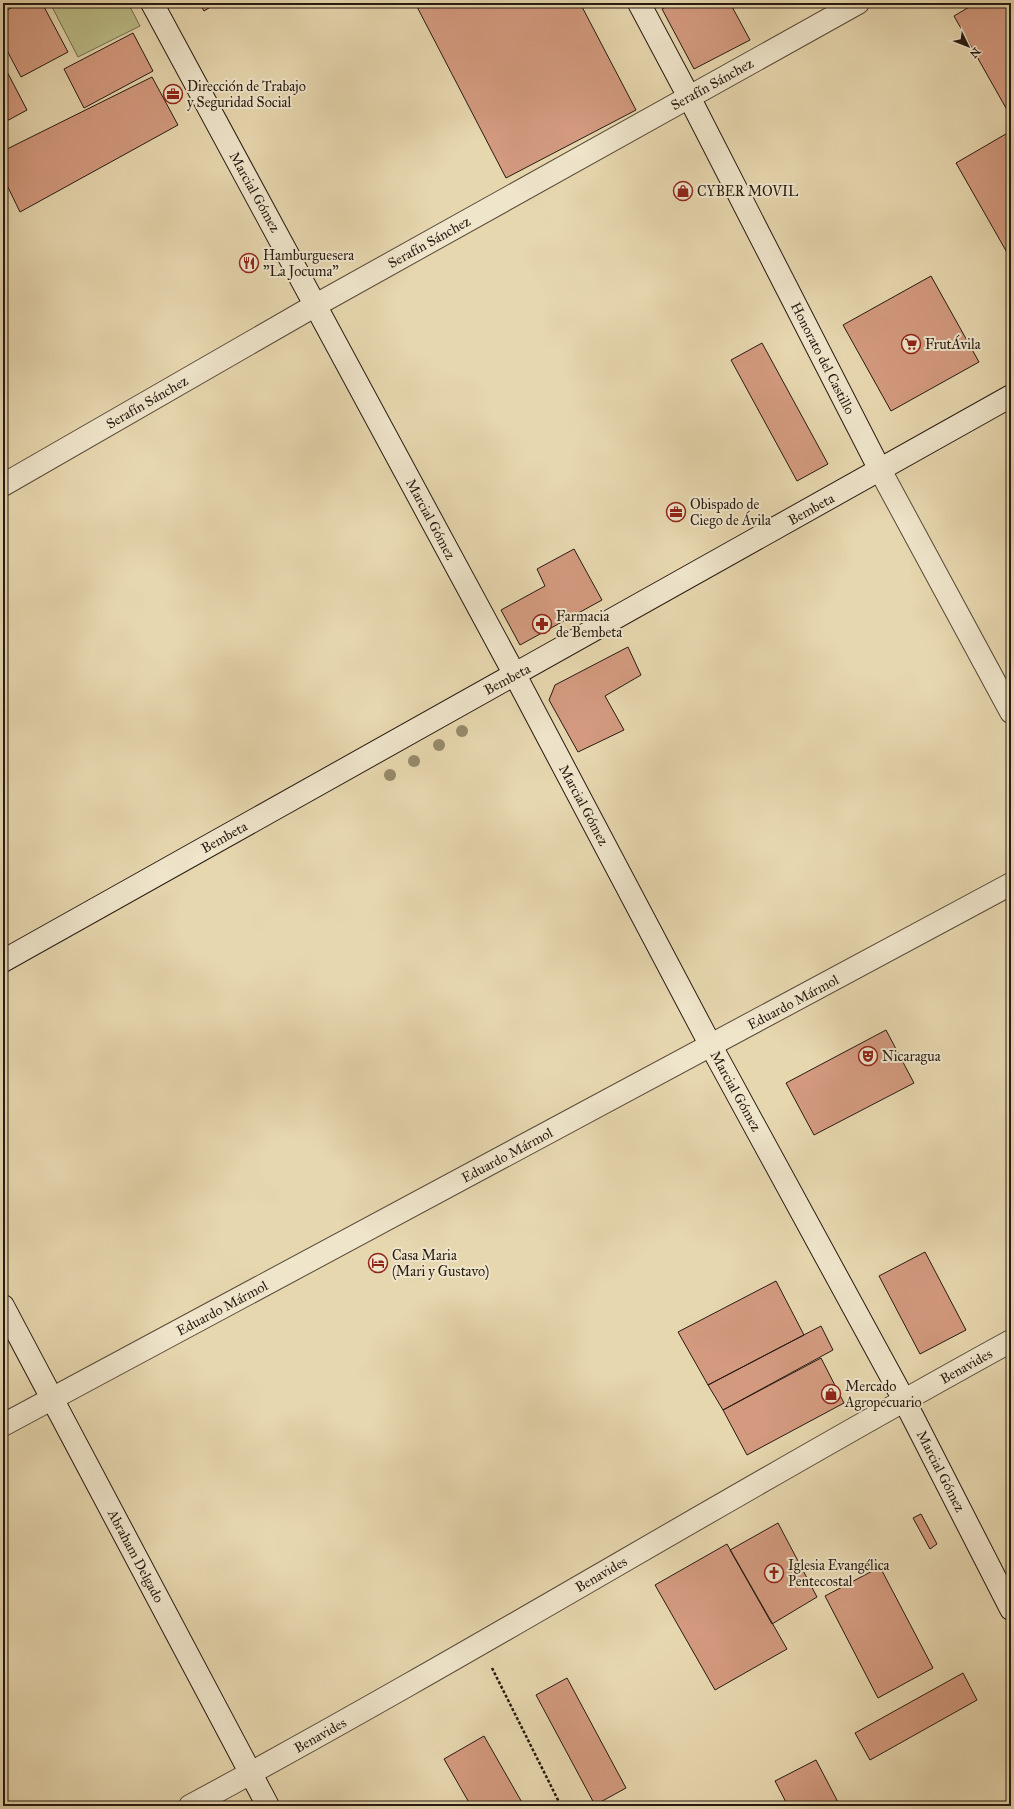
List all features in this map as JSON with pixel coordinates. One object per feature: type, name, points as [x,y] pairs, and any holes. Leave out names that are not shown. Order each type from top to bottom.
[{"type":"street","name":"Marcial Gómez","points":[[152,3],[515,675],[711,1046],[904,1400],[1011,1609]]},
{"type":"street","name":"Honorato del Castillo","points":[[638,3],[689,96],[880,470],[1011,712]]},
{"type":"street","name":"Serafín Sánchez","points":[[3,485],[316,305],[858,3]]},
{"type":"street","name":"Bembeta","points":[[3,961],[1011,396]]},
{"type":"street","name":"Eduardo Mármol","points":[[3,1425],[1011,884]]},
{"type":"street","name":"Abraham Delgado","points":[[3,1306],[268,1806]]},
{"type":"street","name":"Benavides","points":[[190,1806],[480,1644],[1011,1340]]},
{"type":"path","points":[[480,1644],[561,1806]]},
{"type":"green space","points":[[50,3],[128,3],[140,26],[78,57]]},
{"type":"building","points":[[21,3],[42,3],[68,52],[21,77],[3,43],[3,12]]},
{"type":"building","points":[[199,3],[217,3],[204,11]]},
{"type":"building","points":[[415,3],[580,3],[636,110],[506,178]]},
{"type":"building","points":[[673,3],[730,3],[750,40],[694,69],[662,9]]},
{"type":"building","points":[[976,3],[1011,3],[1011,117],[954,16]]},
{"type":"building","points":[[133,33],[153,71],[84,108],[64,69]]},
{"type":"building","points":[[3,64],[27,110],[3,123]]},
{"type":"building","points":[[152,77],[178,125],[20,212],[3,177],[3,151]]},
{"type":"building","points":[[1011,131],[1011,255],[1009,256],[956,163]]},
{"type":"building","name":"FrutÁvila","points":[[931,276],[979,362],[891,411],[843,325]]},
{"type":"building","points":[[762,343],[828,464],[797,481],[731,360]]},
{"type":"building","points":[[574,549],[602,600],[520,645],[501,610],[545,586],[537,569]]},
{"type":"building","points":[[628,647],[641,675],[605,696],[624,730],[578,752],[549,700],[555,685]]},
{"type":"building","name":"Nicaragua","points":[[886,1030],[914,1083],[814,1135],[786,1083]]},
{"type":"building","points":[[925,1252],[966,1330],[920,1354],[879,1276]]},
{"type":"building","points":[[776,1281],[804,1335],[708,1385],[678,1332]]},
{"type":"building","points":[[821,1326],[833,1350],[723,1410],[708,1385]]},
{"type":"building","points":[[821,1358],[844,1403],[747,1455],[723,1410]]},
{"type":"building","points":[[921,1514],[937,1544],[930,1549],[913,1518]]},
{"type":"building","name":"Iglesia Evangélica Pentecostal","points":[[778,1523],[817,1597],[772,1624],[730,1550]]},
{"type":"building","points":[[727,1544],[787,1649],[715,1690],[655,1585]]},
{"type":"building","points":[[880,1567],[933,1668],[878,1698],[825,1596]]},
{"type":"building","points":[[963,1673],[977,1700],[870,1760],[855,1733]]},
{"type":"building","points":[[567,1678],[626,1788],[595,1805],[536,1695]]},
{"type":"building","points":[[484,1736],[524,1806],[471,1806],[444,1759]]},
{"type":"building","points":[[816,1760],[840,1806],[788,1806],[775,1781]]},
{"type":"place","name":"Dirección de Trabajo y Seguridad Social","points":[[173,94]]},
{"type":"place","name":"CYBER MOVIL","points":[[683,191]]},
{"type":"place","name":"Hamburguesera \"La Jocuma\"","points":[[249,263]]},
{"type":"place","name":"FrutÁvila","points":[[911,344]]},
{"type":"place","name":"Obispado de Ciego de Ávila","points":[[676,512]]},
{"type":"place","name":"Farmacia de Bembeta","points":[[542,624]]},
{"type":"place","name":"Nicaragua","points":[[868,1056]]},
{"type":"place","name":"Casa Maria (Mari y Gustavo)","points":[[378,1263]]},
{"type":"place","name":"Mercado Agropecuario","points":[[831,1394]]},
{"type":"place","name":"Iglesia Evangélica Pentecostal","points":[[774,1573]]}]
